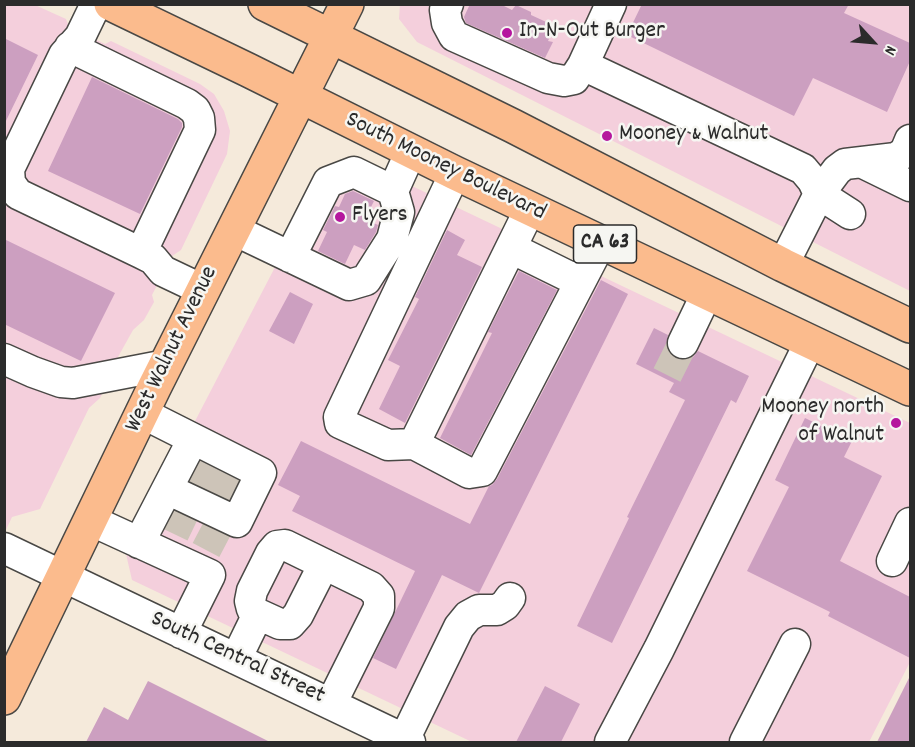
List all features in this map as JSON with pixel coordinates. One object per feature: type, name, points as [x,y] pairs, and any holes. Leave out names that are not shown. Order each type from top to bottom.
[{"type":"main road","name":"South Mooney Boulevard","points":[[111,4],[455,173],[910,389]]},
{"type":"main road","name":"CA 63","points":[[265,4],[513,126],[783,265],[910,326]]},
{"type":"main road","name":"West Walnut Avenue","points":[[4,698],[142,413],[347,4]]},
{"type":"main road","points":[[859,365],[910,378]]},
{"type":"street","points":[[96,4],[80,37],[64,55],[9,169],[10,183],[18,194],[153,259],[163,271],[203,290]]},
{"type":"street","points":[[448,4],[445,10],[447,23],[454,36],[548,78],[574,73],[803,169],[813,181],[819,194],[850,214]]},
{"type":"street","points":[[574,73],[611,4]]},
{"type":"street","points":[[70,47],[187,104],[195,110],[199,118],[200,130],[141,253]]},
{"type":"street","points":[[783,265],[819,194],[837,170],[844,164],[896,158],[904,152],[910,140]]},
{"type":"street","points":[[234,230],[349,285],[366,280],[392,239],[399,212],[393,191],[411,151]]},
{"type":"street","points":[[863,162],[910,186]]},
{"type":"street","points":[[290,257],[327,182],[354,172],[393,191]]},
{"type":"street","points":[[455,173],[339,417],[340,423],[388,445],[414,444],[469,473],[482,471],[601,242]]},
{"type":"street","points":[[414,444],[530,209]]},
{"type":"street","points":[[511,248],[580,282]]},
{"type":"street","points":[[683,343],[707,293]]},
{"type":"street","points":[[610,742],[659,649],[810,342]]},
{"type":"street","points":[[4,359],[61,382],[74,383],[166,365]]},
{"type":"street","points":[[142,413],[197,515],[181,633]]},
{"type":"street","points":[[90,520],[197,515]]},
{"type":"street","points":[[892,561],[910,523]]},
{"type":"street","points":[[324,564],[298,615],[290,624],[280,624],[258,614],[252,609],[250,601],[252,591],[271,553],[277,546],[285,545],[324,564],[371,587],[380,596],[379,608],[332,704]]},
{"type":"street","name":"South Central Street","points":[[4,548],[332,704],[395,739]]},
{"type":"street","points":[[395,739],[459,627],[468,616],[479,610],[497,610],[510,598]]},
{"type":"street","points":[[236,659],[258,614]]},
{"type":"street","points":[[745,742],[795,644]]},
{"type":"shaded area","points":[[400,4],[910,5],[910,291],[417,42],[399,19]]},
{"type":"shaded area","points":[[5,5],[35,5],[66,19],[69,27],[105,44],[111,41],[200,84],[214,94],[224,111],[230,131],[227,154],[181,250],[172,256],[152,295],[154,302],[144,320],[133,330],[118,357],[111,363],[100,390],[102,394],[89,408],[40,509],[12,517],[5,532]]},
{"type":"shaded area","points":[[351,157],[910,423],[910,662],[869,742],[472,742],[132,580],[126,554],[326,169]]},
{"type":"building","name":"In-N-Out Burger","points":[[470,4],[500,4],[512,10],[516,5],[555,26],[548,41],[553,42],[545,58],[466,23],[464,17]]},
{"type":"building","points":[[642,4],[849,4],[844,13],[910,43],[910,61],[887,112],[813,78],[794,116],[627,35]]},
{"type":"building","points":[[4,38],[38,55],[4,125]]},
{"type":"building","points":[[92,77],[182,123],[140,214],[48,171]]},
{"type":"building","points":[[353,191],[374,201],[365,219],[378,225],[365,250],[354,245],[345,264],[318,251],[327,232],[323,230],[335,206],[339,207],[345,194]]},
{"type":"building","points":[[447,230],[465,240],[457,255],[482,267],[405,423],[379,409],[400,366],[388,360],[419,299],[415,297]]},
{"type":"building","points":[[4,239],[115,293],[81,361],[4,324]]},
{"type":"building","points":[[519,271],[557,290],[471,455],[440,438],[492,333],[488,332]]},
{"type":"building","points":[[601,280],[628,294],[479,593],[442,575],[396,669],[373,658],[415,571],[292,511],[300,496],[278,485],[301,441],[470,524],[489,486],[497,479]]},
{"type":"building","points":[[290,292],[313,304],[294,344],[269,331]]},
{"type":"building","points":[[654,328],[668,335],[666,345],[668,352],[675,358],[685,360],[693,357],[698,351],[749,376],[736,403],[731,400],[612,643],[577,626],[629,518],[627,517],[685,400],[669,392],[674,383],[636,364]]},
{"type":"building","points":[[805,418],[852,441],[844,457],[882,476],[840,561],[910,597],[910,658],[828,616],[830,612],[747,571],[789,487],[775,480]]},
{"type":"building","points":[[910,676],[910,742],[877,742]]},
{"type":"building","points":[[148,681],[270,742],[86,742],[104,707],[128,720]]},
{"type":"building","points":[[545,686],[580,704],[561,742],[516,742]]},
{"type":"tunnel","points":[[667,375],[683,343]]},
{"type":"tunnel","points":[[196,487],[209,461]]},
{"type":"tunnel","points":[[220,499],[232,473]]},
{"type":"tunnel","points":[[174,534],[186,509]]},
{"type":"tunnel","points":[[206,550],[218,527]]},
{"type":"place","name":"In-N-Out Burger","points":[[507,33]]},
{"type":"place","name":"Mooney & Walnut","points":[[607,136]]},
{"type":"place","name":"Flyers","points":[[340,217]]},
{"type":"place","name":"Mooney north of Walnut","points":[[896,423]]}]
